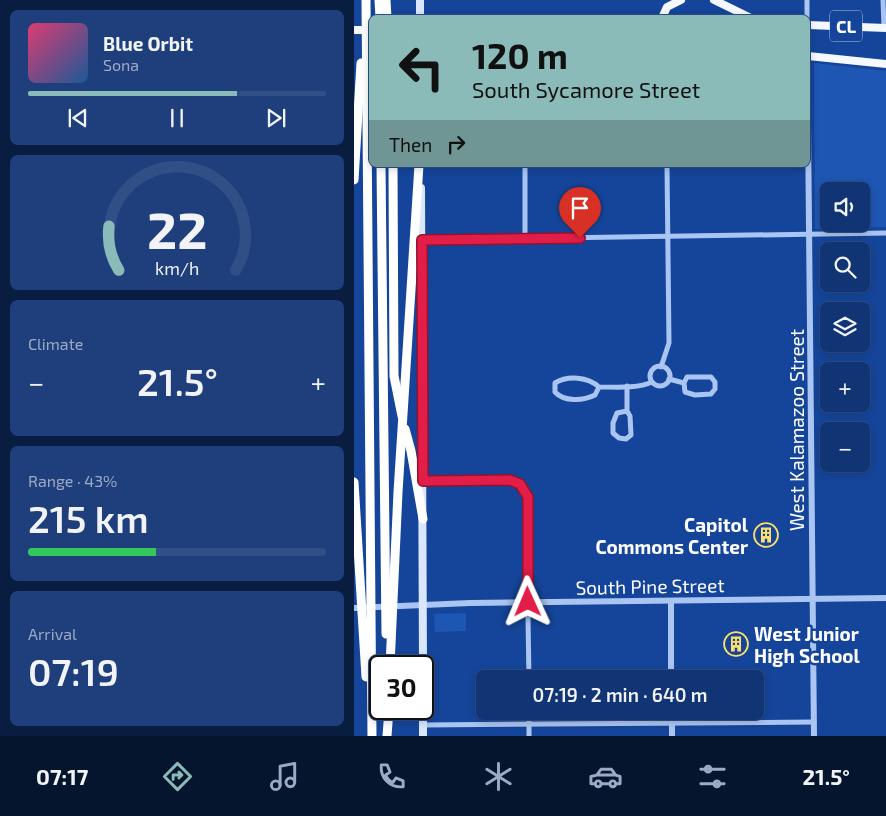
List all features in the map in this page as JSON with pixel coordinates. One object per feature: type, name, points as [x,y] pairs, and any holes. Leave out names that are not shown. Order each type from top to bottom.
[{"type":"highway","points":[[354,180],[365,0]]},
{"type":"highway","points":[[365,0],[371,736]]},
{"type":"highway","points":[[379,0],[380,15]]},
{"type":"highway","points":[[386,0],[387,15]]},
{"type":"highway","points":[[381,167],[386,655]]},
{"type":"highway","points":[[392,167],[396,393],[408,439],[423,519]]},
{"type":"highway","points":[[391,655],[398,492],[420,167]]},
{"type":"highway","points":[[354,482],[371,736]]},
{"type":"highway","points":[[387,736],[388,720]]},
{"type":"main road","points":[[420,0],[420,15]]},
{"type":"main road","points":[[663,15],[667,7],[681,0]]},
{"type":"main road","points":[[714,0],[745,15]]},
{"type":"main road","name":"CL","points":[[810,25],[885,28]]},
{"type":"main road","points":[[354,30],[369,30]]},
{"type":"main road","points":[[810,56],[886,64]]},
{"type":"main road","points":[[420,167],[423,481],[422,655]]},
{"type":"main road","points":[[423,720],[423,736]]},
{"type":"street","points":[[807,0],[807,15]]},
{"type":"street","points":[[884,0],[885,28]]},
{"type":"street","points":[[525,167],[525,238]]},
{"type":"street","points":[[661,367],[668,343],[668,167]]},
{"type":"street","name":"West Kalamazoo Street","points":[[808,167],[814,736]]},
{"type":"street","points":[[422,240],[886,233]]},
{"type":"street","points":[[661,367],[668,371],[670,379]]},
{"type":"street","points":[[661,367],[653,370],[650,376],[652,382],[657,386],[663,386],[670,379]]},
{"type":"street","points":[[687,377],[711,377],[715,382],[716,389],[711,394],[695,395],[685,392],[684,383],[687,377]]},
{"type":"street","points":[[598,386],[596,395],[590,398],[568,399],[559,397],[555,392],[556,383],[562,379],[592,380],[598,386],[646,385],[652,382]]},
{"type":"street","points":[[670,379],[684,383]]},
{"type":"street","points":[[627,386],[627,411],[630,416],[631,435],[626,439],[619,438],[613,433],[613,423],[617,413],[627,411]]},
{"type":"street","points":[[423,481],[510,480],[524,487],[528,497],[529,670]]},
{"type":"street","name":"South Pine Street","points":[[354,608],[422,606],[438,603],[886,598]]},
{"type":"street","points":[[671,601],[671,670]]},
{"type":"street","points":[[529,720],[529,736]]},
{"type":"street","points":[[423,726],[814,722]]},
{"type":"street","points":[[672,723],[672,736]]},
{"type":"shaded area","points":[[814,63],[886,71],[886,227],[870,227],[870,182],[820,182],[820,229],[815,229]]},
{"type":"shaded area","points":[[466,613],[466,631],[435,632],[434,614]]},
{"type":"place","name":"Capitol Commons Center","points":[[766,535]]},
{"type":"place","name":"West Junior High School","points":[[736,644]]},
{"type":"route","points":[[528,602],[528,497],[524,487],[510,480],[423,481],[422,240],[580,238]]}]
